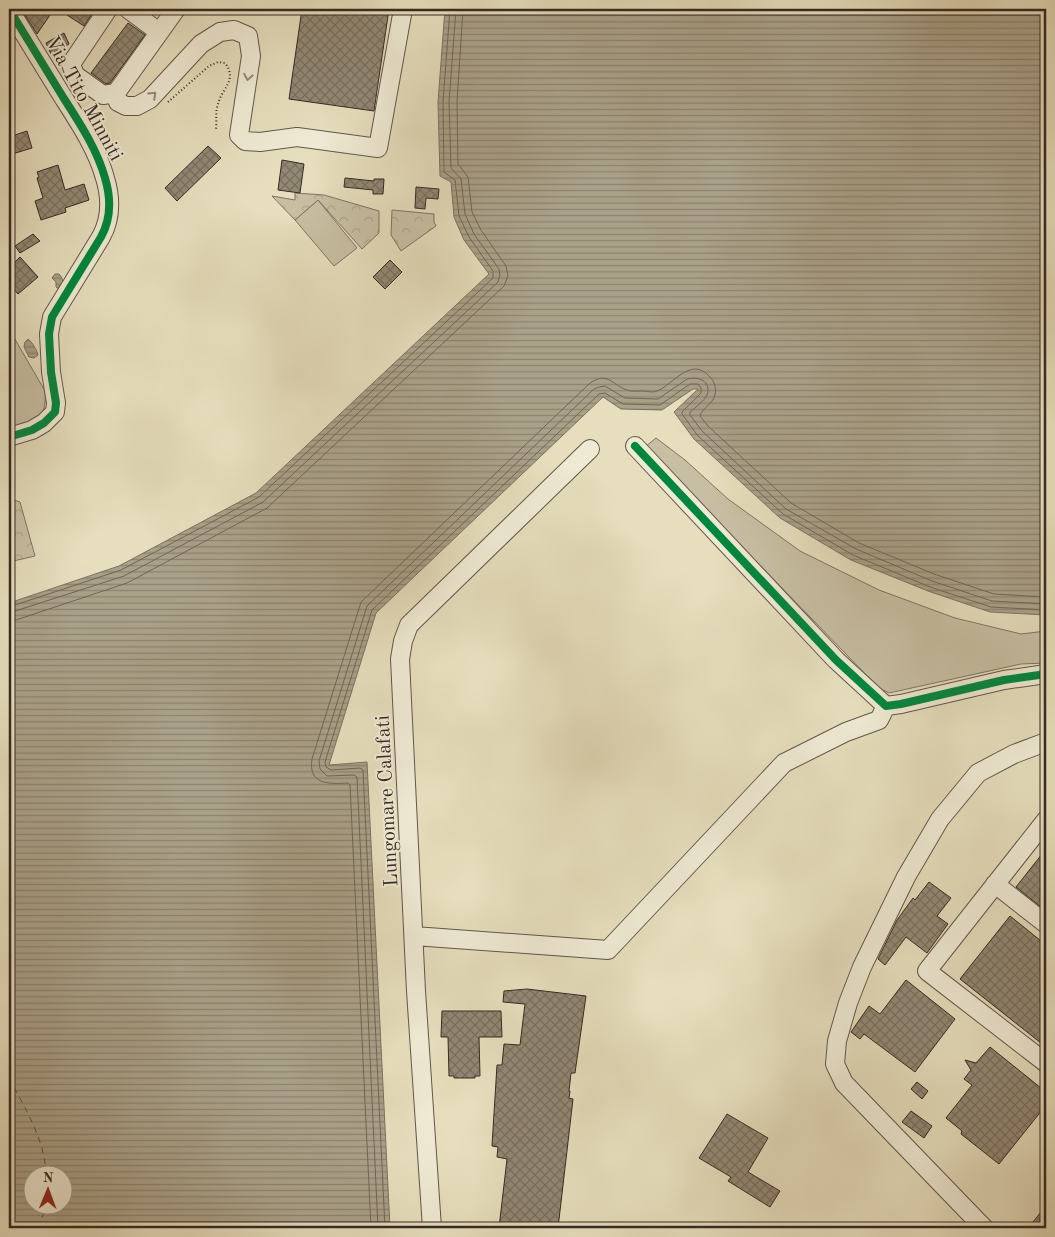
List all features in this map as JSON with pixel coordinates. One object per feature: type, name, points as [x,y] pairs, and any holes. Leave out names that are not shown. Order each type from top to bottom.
[{"type":"street","name":"Via Tito Minniti","points":[[9,9],[98,156],[106,180],[109,213],[108,225],[52,317],[49,334],[51,372],[56,403],[55,412],[44,423],[9,437]]},
{"type":"street","points":[[108,9],[71,64],[74,75],[103,95],[116,93],[176,9]]},
{"type":"street","points":[[128,9],[159,32]]},
{"type":"street","points":[[116,93],[118,102],[126,106],[137,106],[150,99],[201,44],[220,32],[234,30],[248,36],[251,56],[239,135],[245,141],[260,142],[297,137],[378,148],[403,9]]},
{"type":"street","points":[[635,446],[836,660],[886,706]]},
{"type":"street","name":"Lungomare Calafati","points":[[432,1228],[414,936],[400,659],[403,641],[409,625],[590,449]]},
{"type":"street","points":[[886,706],[1004,680],[1046,674]]},
{"type":"street","points":[[414,936],[608,950],[784,763],[846,732],[878,720],[886,706]]},
{"type":"street","points":[[984,1228],[844,1083],[835,1064],[837,1041],[848,1002],[862,967],[906,877],[940,819],[978,773],[1014,754],[1046,742]]},
{"type":"street","points":[[1046,820],[927,971],[1046,1063]]},
{"type":"street","points":[[994,884],[1046,924]]},
{"type":"path","points":[[162,105],[168,102],[209,66],[218,62],[225,63],[230,70],[230,79],[217,108],[216,129]]},
{"type":"green space","points":[[295,193],[324,195],[379,211],[379,233],[362,249],[318,200],[295,220],[272,196],[295,200]]},
{"type":"green space","points":[[318,200],[357,248],[334,266],[295,220]]},
{"type":"green space","points":[[392,210],[434,214],[436,226],[401,251],[391,235]]},
{"type":"green space","points":[[9,329],[45,391],[45,401],[44,409],[36,420],[9,433]]},
{"type":"green space","points":[[656,438],[685,460],[728,499],[800,551],[879,590],[955,618],[1021,634],[1046,631],[1046,663],[1021,664],[889,693],[879,688],[645,447]]},
{"type":"green space","points":[[14,500],[20,502],[35,556],[9,562],[9,502]]},
{"type":"water","points":[[445,9],[1046,9],[1046,615],[990,612],[928,591],[851,560],[780,518],[694,439],[674,412],[698,389],[693,389],[662,410],[621,409],[603,397],[376,613],[329,765],[367,762],[390,1228],[9,1228],[9,603],[119,566],[256,493],[489,274],[464,240],[454,217],[451,182],[440,176],[438,102]]},
{"type":"water","points":[[55,274],[59,274],[63,280],[59,289],[52,278]]},
{"type":"water","points":[[28,339],[33,344],[38,355],[34,358],[29,357],[24,347]]},
{"type":"building","points":[[21,9],[41,9],[50,15],[37,34]]},
{"type":"building","points":[[71,9],[95,9],[84,26],[67,15]]},
{"type":"building","points":[[302,9],[389,9],[374,111],[289,99]]},
{"type":"building","points":[[128,23],[145,35],[110,83],[106,84],[91,73]]},
{"type":"building","points":[[64,33],[69,44],[51,54],[46,43]]},
{"type":"building","points":[[27,131],[32,148],[9,155],[9,137]]},
{"type":"building","points":[[208,146],[221,158],[177,201],[165,188]]},
{"type":"building","points":[[282,160],[304,164],[300,193],[278,190]]},
{"type":"building","points":[[58,165],[65,190],[84,184],[89,200],[65,208],[66,212],[41,220],[35,201],[43,198],[37,172]]},
{"type":"building","points":[[345,178],[374,181],[374,179],[384,179],[383,194],[373,194],[373,190],[344,187]]},
{"type":"building","points":[[416,187],[439,189],[438,199],[426,198],[425,209],[415,208]]},
{"type":"building","points":[[33,234],[40,241],[20,253],[15,246]]},
{"type":"building","points":[[20,257],[38,277],[18,294],[9,283],[9,268]]},
{"type":"building","points":[[390,260],[402,272],[385,289],[373,277]]},
{"type":"building","points":[[1046,849],[1046,911],[1016,887]]},
{"type":"building","points":[[929,882],[951,898],[937,916],[948,924],[927,953],[906,937],[885,965],[878,959],[897,920],[913,898],[915,900]]},
{"type":"building","points":[[1010,916],[1046,945],[1046,1047],[960,979]]},
{"type":"building","points":[[906,980],[955,1019],[915,1072],[864,1034],[860,1039],[851,1032],[869,1006],[880,1014]]},
{"type":"building","points":[[527,989],[586,996],[575,1073],[571,1073],[569,1098],[573,1099],[558,1228],[499,1228],[507,1159],[497,1157],[498,1147],[492,1146],[497,1065],[502,1065],[504,1044],[520,1045],[525,1004],[503,1002],[504,991]]},
{"type":"building","points":[[442,1011],[501,1011],[502,1037],[479,1037],[480,1076],[475,1076],[475,1078],[454,1078],[454,1076],[449,1076],[448,1037],[441,1037]]},
{"type":"building","points":[[990,1047],[1046,1092],[1046,1105],[999,1164],[961,1134],[962,1131],[946,1118],[972,1085],[964,1079],[971,1070],[965,1060],[976,1063]]},
{"type":"building","points":[[917,1082],[928,1091],[922,1099],[911,1089]]},
{"type":"building","points":[[911,1111],[932,1126],[924,1138],[902,1122]]},
{"type":"building","points":[[727,1114],[768,1138],[748,1172],[780,1191],[770,1207],[728,1181],[731,1177],[699,1158]]},
{"type":"building","points":[[1046,1206],[1046,1228],[1028,1228]]},
{"type":"ferry route","points":[[9,1078],[38,1137],[45,1164]]},
{"type":"ferry route","points":[[39,1228],[43,1214]]},
{"type":"cycle path","points":[[9,9],[92,146],[102,167],[109,201],[107,223],[101,237],[52,317],[49,334],[51,372],[56,403],[55,412],[44,423],[32,430],[9,437]]},
{"type":"cycle path","points":[[635,446],[836,660],[886,706],[1004,680],[1046,674]]}]
